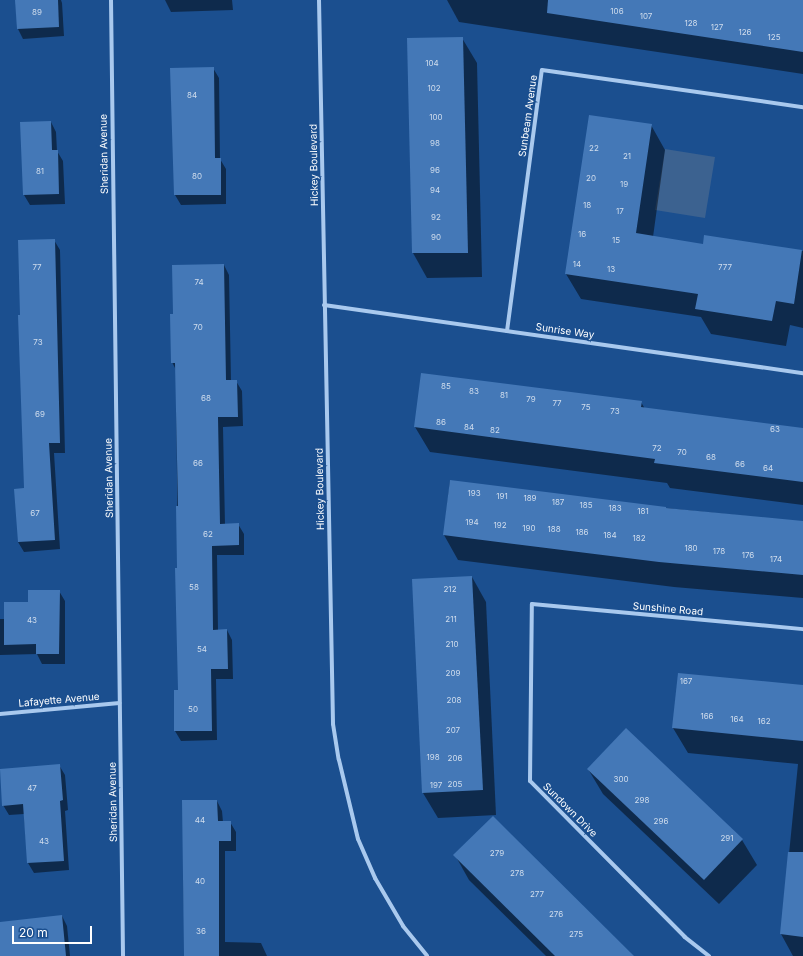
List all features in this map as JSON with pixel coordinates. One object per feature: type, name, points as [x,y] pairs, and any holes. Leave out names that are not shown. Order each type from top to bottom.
[{"type":"street","name":"Sheridan Avenue","points":[[110,0],[123,956]]},
{"type":"street","name":"Hickey Boulevard","points":[[319,0],[324,305],[334,731],[339,760],[358,839],[375,878],[403,926],[427,956]]},
{"type":"street","name":"Sunbeam Avenue","points":[[507,331],[542,70],[803,107]]},
{"type":"street","name":"Sunrise Way","points":[[324,305],[803,373]]},
{"type":"street","name":"Sunshine Road","points":[[532,604],[803,629]]},
{"type":"street","name":"Sundown Drive","points":[[532,604],[530,781],[685,937],[709,956]]},
{"type":"street","name":"Lafayette Avenue","points":[[0,714],[119,702]]},
{"type":"water","points":[[665,149],[715,157],[705,218],[655,210]]},
{"type":"building","points":[[15,0],[58,0],[59,27],[17,29]]},
{"type":"building","points":[[548,0],[803,0],[803,52],[547,13]]},
{"type":"building","points":[[463,37],[468,253],[412,253],[407,38]]},
{"type":"building","points":[[214,67],[215,158],[221,158],[221,195],[174,195],[170,68]]},
{"type":"building","points":[[589,115],[652,124],[636,233],[703,244],[704,235],[802,250],[794,304],[776,301],[772,321],[695,309],[698,294],[565,274]]},
{"type":"building","points":[[51,121],[52,150],[58,150],[59,194],[23,195],[20,122]]},
{"type":"building","points":[[55,239],[60,443],[49,443],[55,540],[18,542],[14,489],[24,488],[18,315],[20,315],[18,240]]},
{"type":"building","points":[[224,264],[226,380],[237,380],[238,417],[218,417],[220,524],[239,523],[239,545],[212,546],[213,630],[227,629],[228,669],[211,669],[212,731],[174,731],[174,690],[178,690],[175,568],[177,568],[176,506],[178,506],[175,363],[171,363],[170,314],[173,314],[172,265]]},
{"type":"building","points":[[421,373],[642,401],[641,407],[803,428],[803,482],[654,463],[655,459],[414,427]]},
{"type":"building","points":[[450,480],[666,508],[803,521],[803,575],[659,562],[443,535]]},
{"type":"building","points":[[472,576],[483,790],[422,793],[412,579]]},
{"type":"building","points":[[28,590],[60,590],[59,654],[36,654],[36,644],[4,645],[4,602],[28,602]]},
{"type":"building","points":[[678,673],[803,685],[803,741],[672,728]]},
{"type":"building","points":[[626,728],[743,839],[704,880],[587,769]]},
{"type":"building","points":[[60,764],[63,800],[60,801],[64,861],[27,863],[23,804],[2,806],[0,769]]},
{"type":"building","points":[[182,800],[217,800],[218,821],[231,821],[231,841],[219,841],[219,956],[184,956]]},
{"type":"building","points":[[493,816],[634,956],[555,956],[453,855]]},
{"type":"building","points":[[788,852],[803,852],[803,937],[780,934]]},
{"type":"building","points":[[62,915],[66,956],[0,956],[0,922]]}]
